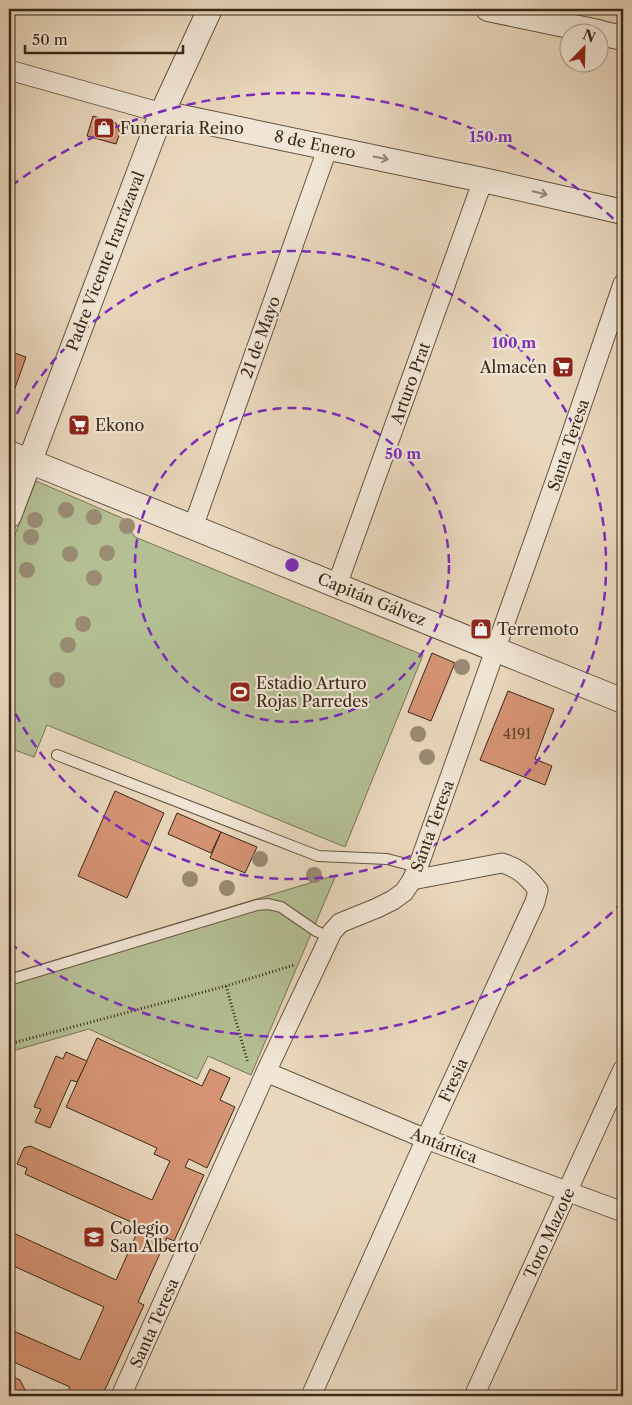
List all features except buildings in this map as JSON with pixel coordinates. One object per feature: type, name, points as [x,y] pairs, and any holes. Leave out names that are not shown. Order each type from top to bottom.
[{"type":"street","name":"Padre Vicente Irarrázaval","points":[[9,516],[19,457],[162,113],[210,9]]},
{"type":"street","points":[[488,9],[560,25]]},
{"type":"street","points":[[610,35],[623,38]]},
{"type":"street","name":"8 de Enero","points":[[9,70],[162,113],[482,180],[623,212]]},
{"type":"street","name":"21 de Mayo","points":[[193,527],[328,147]]},
{"type":"street","name":"Arturo Prat","points":[[337,585],[482,180]]},
{"type":"street","name":"Santa Teresa","points":[[121,1396],[266,1072],[332,932],[340,923],[393,900],[404,892],[415,873],[496,649],[623,284]]},
{"type":"street","name":"Capitán Gálvez","points":[[19,457],[623,701]]},
{"type":"street","name":"Fresia","points":[[311,1396],[535,902],[538,890],[524,874],[513,866],[502,863],[415,873]]},
{"type":"street","name":"Toro Mazote","points":[[474,1396],[623,1069]]},
{"type":"street","name":"Antártica","points":[[266,1072],[426,1139],[623,1212]]},
{"type":"lane","points":[[57,755],[318,856],[386,859],[415,873]]},
{"type":"lane","points":[[9,980],[257,905],[268,904],[281,907],[329,938]]},
{"type":"path","points":[[9,1044],[226,986],[321,957]]},
{"type":"path","points":[[226,986],[251,1075],[266,1072]]},
{"type":"green space","name":"Estadio Arturo Rojas Parredes","points":[[36,481],[122,518],[135,537],[423,655],[345,847],[47,725],[34,757],[9,748],[9,550]]},
{"type":"green space","points":[[336,875],[251,1075],[208,1056],[197,1079],[89,1029],[9,1052],[9,974]]},
{"type":"place","name":"Funeraria Reino","points":[[104,128]]},
{"type":"place","name":"Almacén","points":[[563,367]]},
{"type":"place","name":"Ekono","points":[[79,425]]},
{"type":"place","name":"Terremoto","points":[[481,629]]},
{"type":"place","name":"Estadio Arturo Rojas Parredes","points":[[240,692]]},
{"type":"place","name":"Colegio San Alberto","points":[[94,1237]]}]
